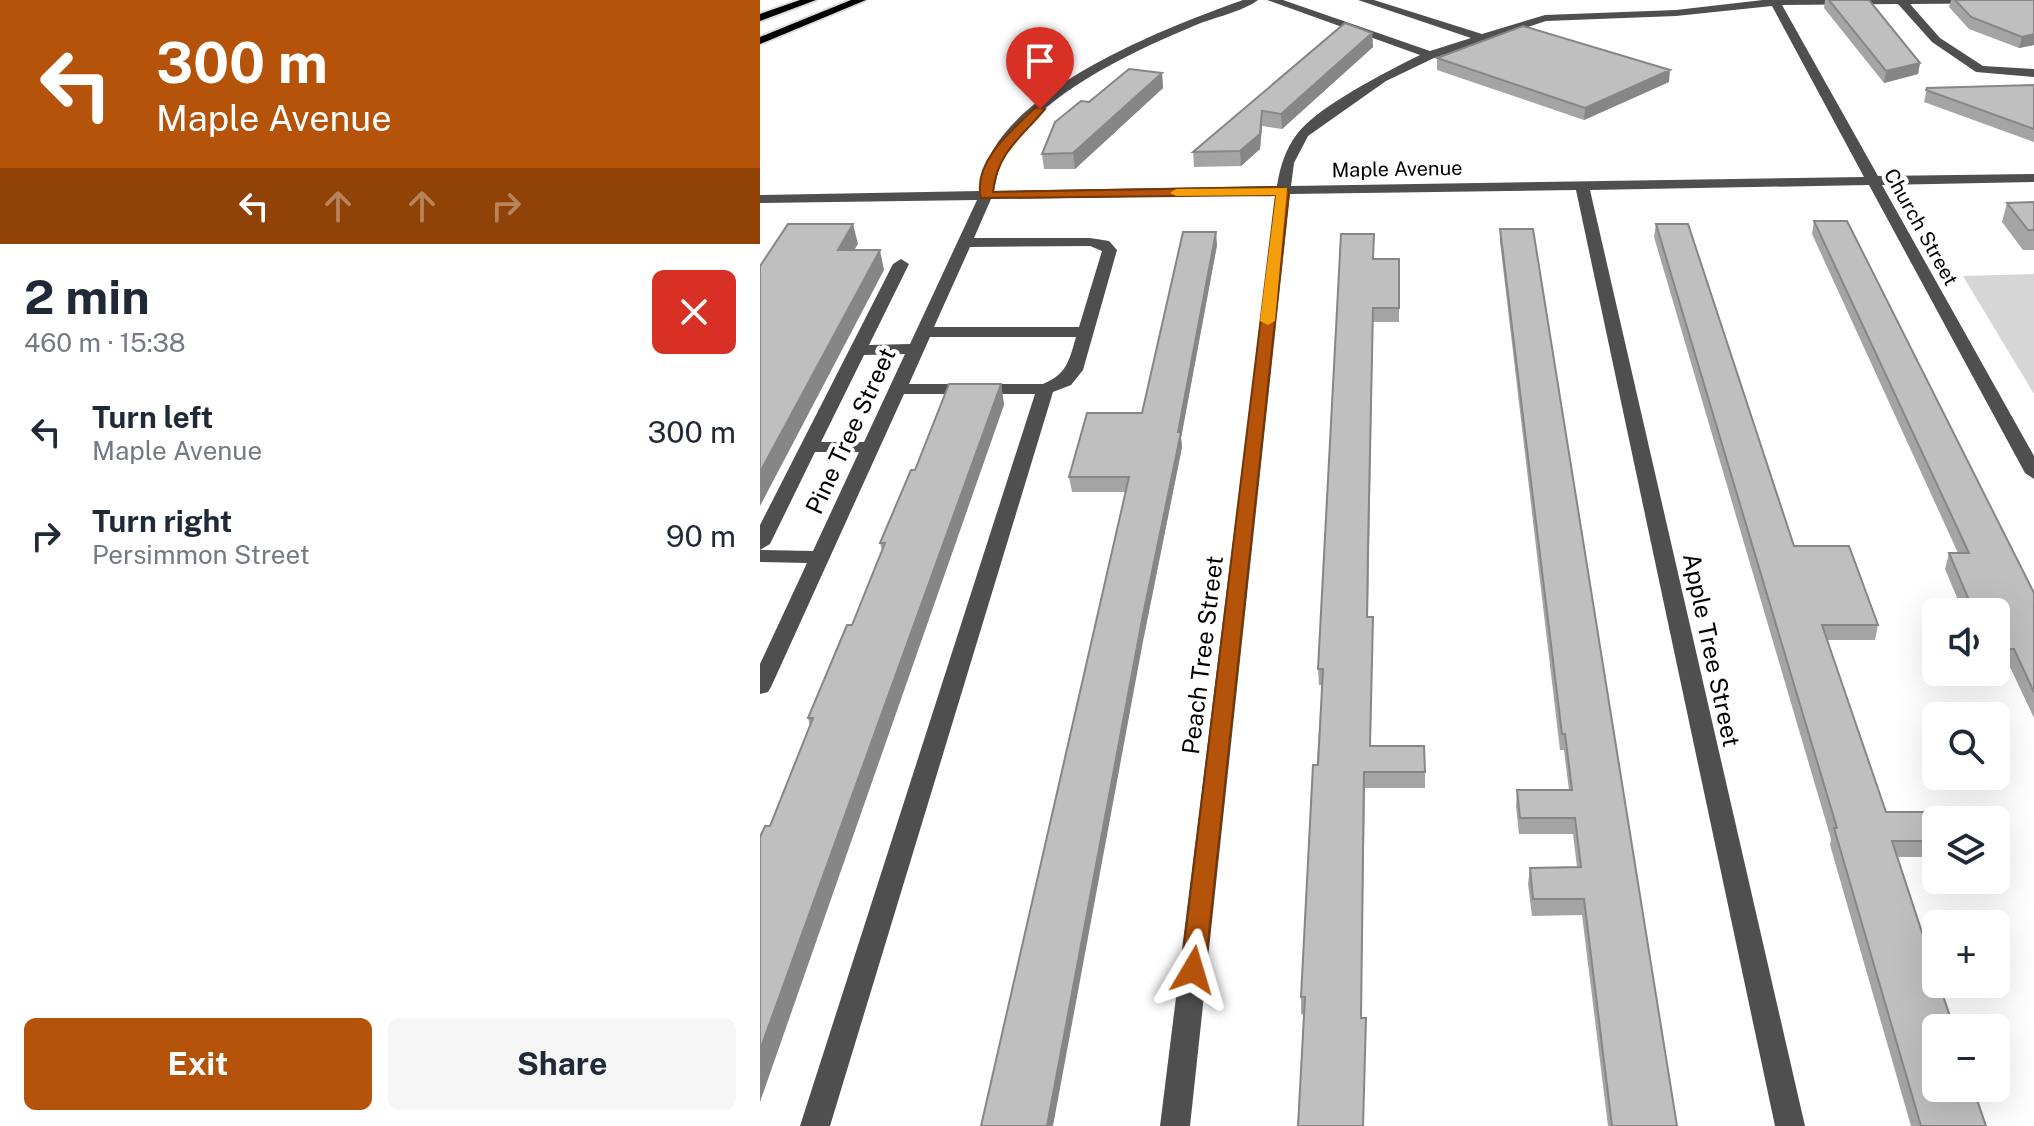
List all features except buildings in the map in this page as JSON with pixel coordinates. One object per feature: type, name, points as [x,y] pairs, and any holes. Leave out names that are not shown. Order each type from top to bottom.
[{"type":"main road","points":[[760,18],[811,0]]},
{"type":"main road","points":[[760,41],[861,0]]},
{"type":"street","name":"Pine Tree Street","points":[[760,687],[965,243],[986,196],[988,180],[1002,147],[1040,109],[1138,46],[1204,16],[1253,0]]},
{"type":"street","points":[[1272,0],[1430,55]]},
{"type":"street","points":[[1363,0],[1479,37]]},
{"type":"street","name":"Peach Tree Street","points":[[1175,1126],[1283,191],[1287,163],[1303,134],[1382,78],[1430,55],[1545,18],[1676,13],[1774,1],[2034,0]]},
{"type":"street","name":"Church Street","points":[[1774,1],[2034,473]]},
{"type":"street","points":[[1902,2],[1929,34],[1980,69],[2034,73]]},
{"type":"street","name":"Maple Avenue","points":[[760,199],[2034,178]]},
{"type":"street","name":"Apple Tree Street","points":[[1582,186],[1790,1126]]},
{"type":"street","points":[[897,389],[1045,389],[1065,381],[1075,370],[1110,250],[1104,244],[965,243]]},
{"type":"street","points":[[760,544],[901,264]]},
{"type":"street","points":[[858,350],[920,341],[1086,332]]},
{"type":"street","points":[[815,1126],[1045,389]]},
{"type":"street","points":[[809,447],[870,447]]},
{"type":"street","points":[[760,556],[819,557]]},
{"type":"shaded area","points":[[2034,274],[2034,394],[1963,276]]},
{"type":"slow traffic","points":[[1176,193],[1283,191],[1268,321]]},
{"type":"route","points":[[1040,109],[1002,147],[988,180],[986,196],[1283,191],[1193,970]]}]
